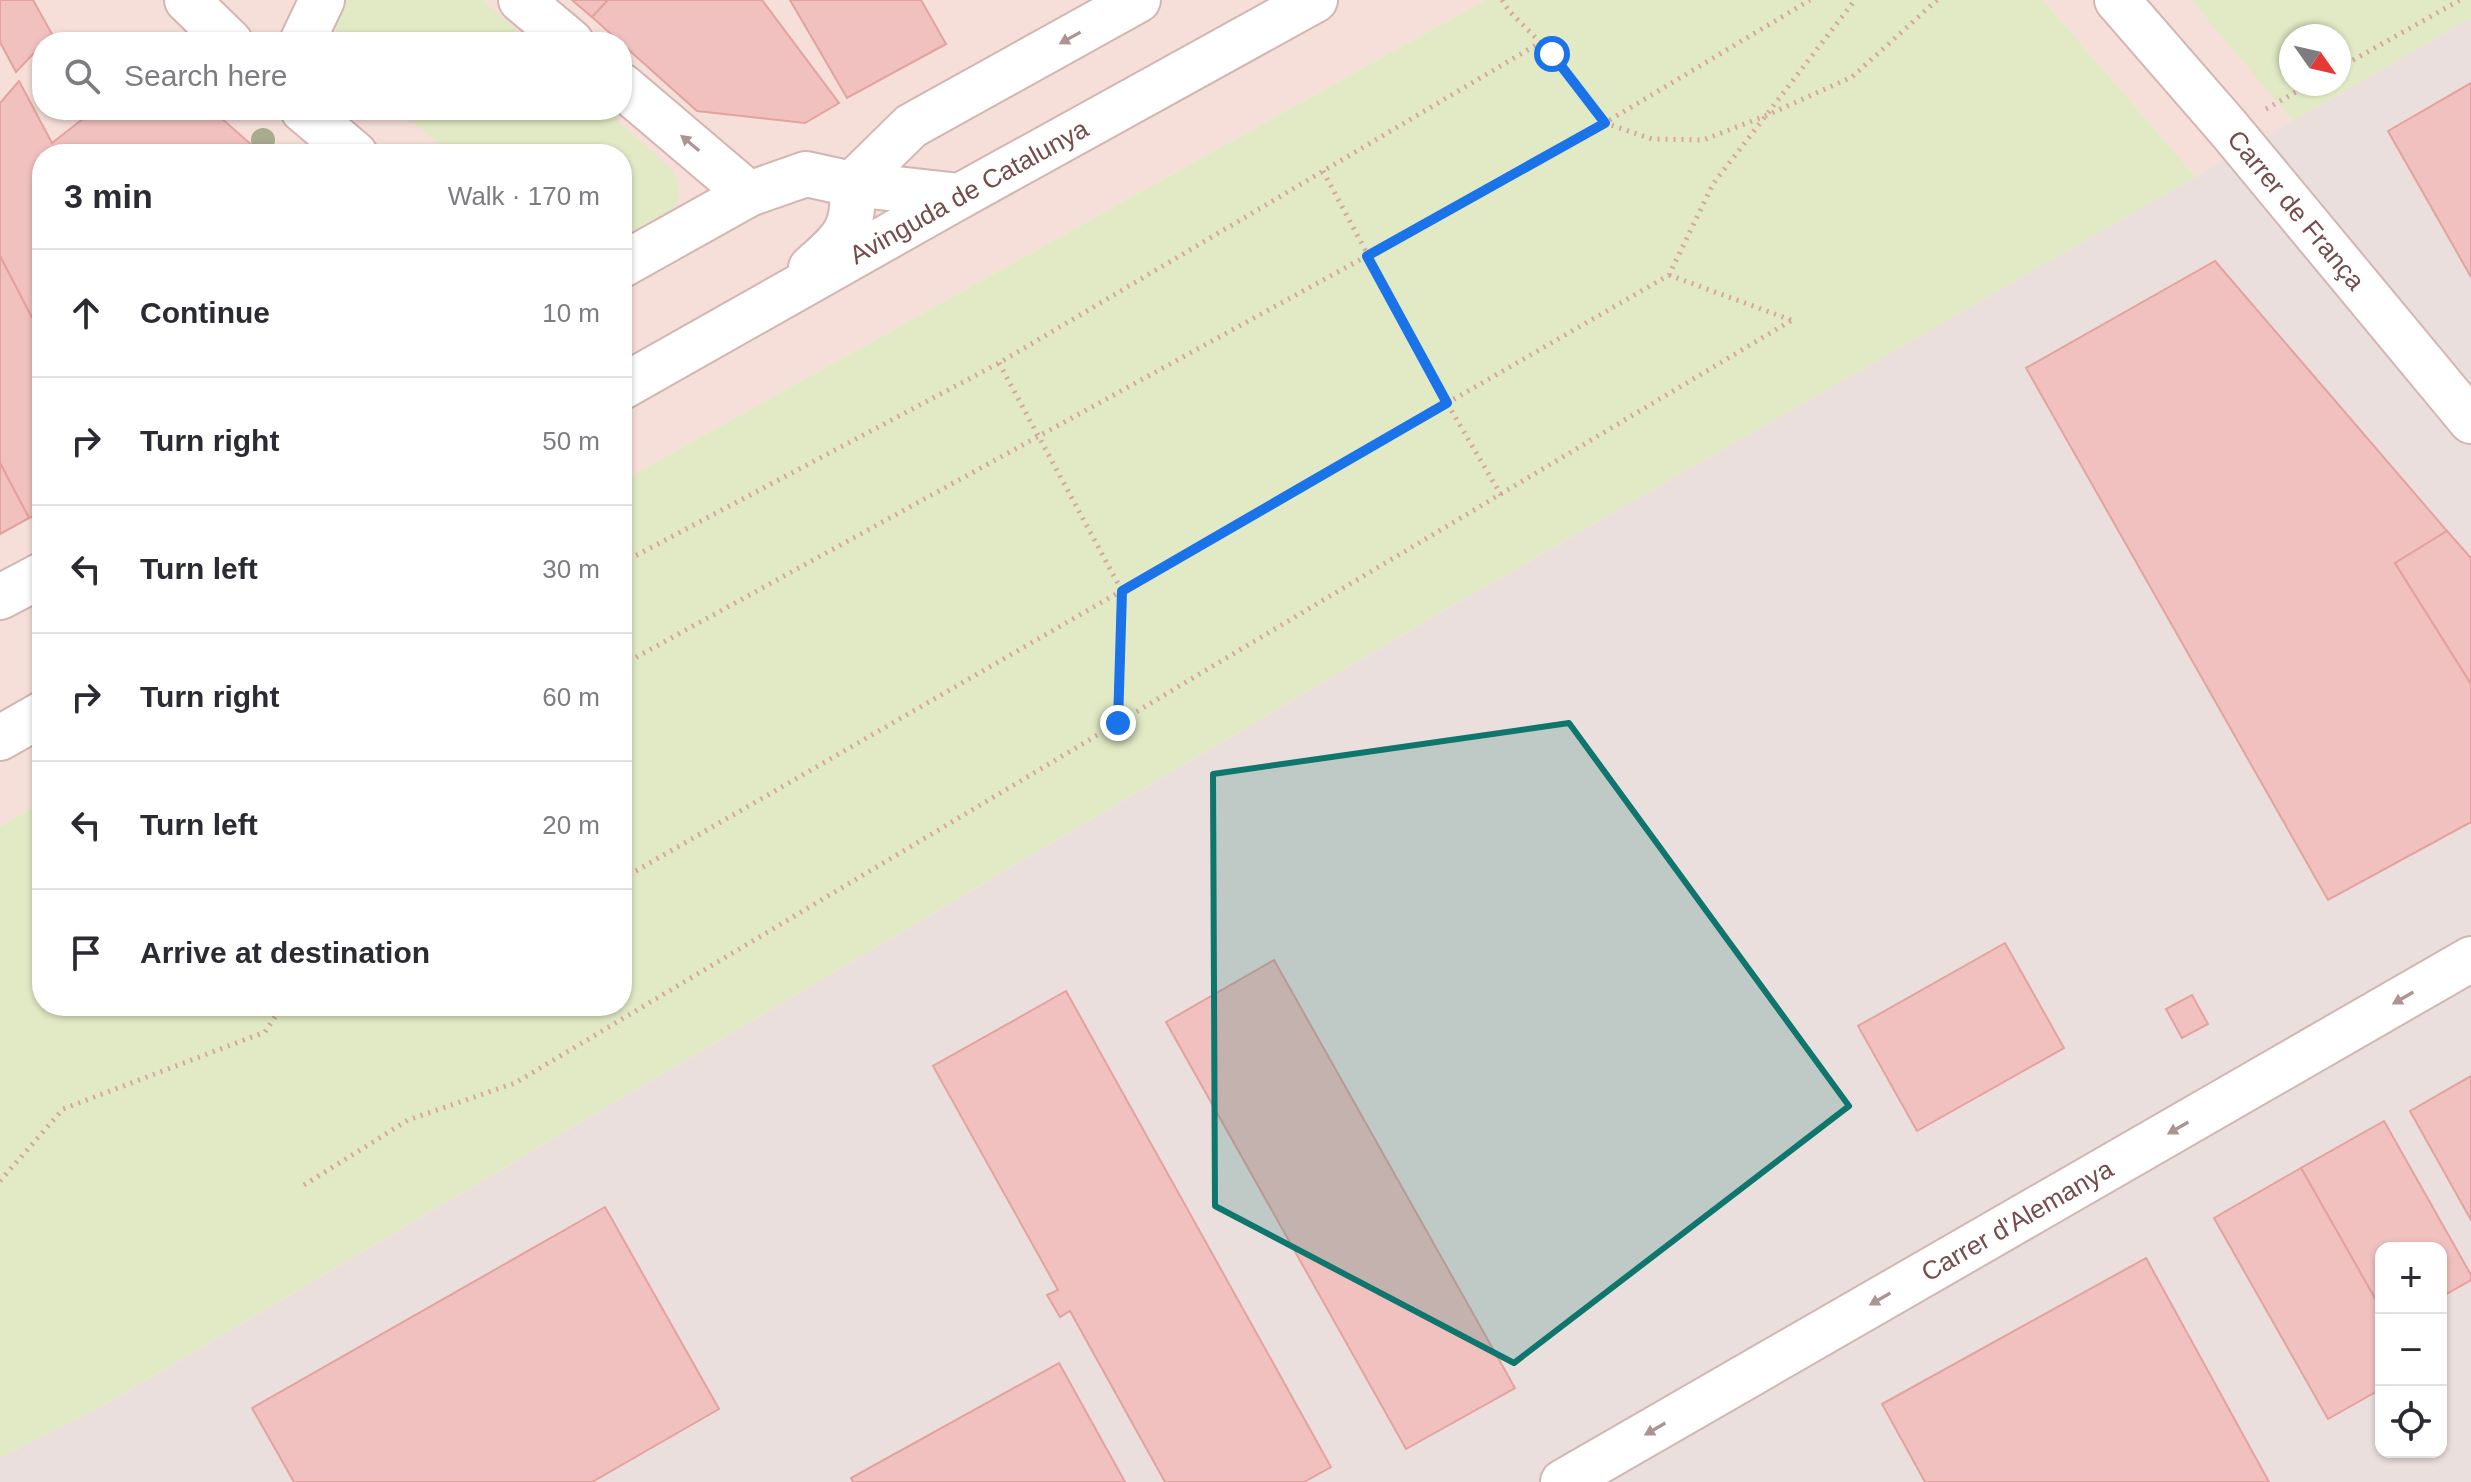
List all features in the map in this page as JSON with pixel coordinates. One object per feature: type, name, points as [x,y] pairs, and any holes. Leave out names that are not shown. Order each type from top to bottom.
[{"type":"street","points":[[187,0],[220,32]]},
{"type":"street","points":[[307,32],[322,0]]},
{"type":"street","points":[[521,0],[559,32]]},
{"type":"street","points":[[852,184],[911,126],[1138,0]]},
{"type":"street","name":"Avinguda de Catalunya","points":[[632,381],[1315,0]]},
{"type":"street","name":"Carrer de França","points":[[2117,0],[2229,129],[2471,421]]},
{"type":"street","points":[[632,95],[749,194]]},
{"type":"street","points":[[315,120],[343,144]]},
{"type":"street","points":[[632,259],[749,194],[806,174],[852,184],[960,196]]},
{"type":"street","points":[[773,301],[844,237],[854,209],[852,184]]},
{"type":"street","points":[[0,597],[32,580]]},
{"type":"street","points":[[0,738],[32,720]]},
{"type":"street","name":"Carrer d'Alemanya","points":[[1563,1482],[2471,959]]},
{"type":"path","points":[[1502,0],[1541,42],[1605,123],[1652,139],[1703,140],[1852,77],[1937,0]]},
{"type":"path","points":[[632,660],[1605,123],[1810,0]]},
{"type":"path","points":[[632,873],[1669,275],[1713,184],[1855,0]]},
{"type":"path","points":[[2351,61],[2460,0]]},
{"type":"path","points":[[632,558],[999,363],[1541,42]]},
{"type":"path","points":[[2229,129],[2288,96]]},
{"type":"path","points":[[1323,171],[1447,403],[1501,495]]},
{"type":"path","points":[[632,1013],[1792,320],[1669,275]]},
{"type":"path","points":[[999,363],[1122,591],[1118,723]]},
{"type":"path","points":[[0,1181],[63,1109],[265,1032],[275,1016]]},
{"type":"path","points":[[304,1185],[408,1120],[515,1083],[627,1016]]},
{"type":"highlighted area","points":[[1569,723],[1849,1106],[1514,1363],[1215,1206],[1213,774]]},
{"type":"shaded area","points":[[0,0],[1485,0],[632,475],[632,144],[32,144],[32,808],[0,826]]},
{"type":"shaded area","points":[[2043,0],[2471,0],[2471,18],[2351,87],[2351,24],[2279,24],[2279,96],[2336,96],[2196,177]]},
{"type":"shaded area","points":[[2471,18],[2471,1482],[0,1482],[0,1458],[101,1407],[1443,611],[2336,96],[2351,96],[2351,87]]},
{"type":"green space","points":[[339,0],[483,0],[519,32],[336,32]]},
{"type":"green space","points":[[1485,0],[2043,0],[2196,177],[1443,611],[101,1407],[0,1458],[0,826],[32,808],[32,1016],[632,1016],[632,475]]},
{"type":"green space","points":[[2191,0],[2471,0],[2471,18],[2351,87],[2351,24],[2279,24],[2279,96],[2336,96],[2293,121]]},
{"type":"green space","points":[[411,120],[617,120],[673,170],[679,189],[678,201],[662,218],[632,236],[632,144],[439,144]]},
{"type":"building","points":[[0,0],[33,0],[51,32],[32,32],[32,55],[16,72],[0,42]]},
{"type":"building","points":[[572,0],[608,0],[592,17]]},
{"type":"building","points":[[608,0],[762,0],[839,103],[805,123],[697,111],[632,53],[632,32],[609,32],[592,17]]},
{"type":"building","points":[[790,0],[921,0],[946,44],[847,98]]},
{"type":"building","points":[[19,81],[32,105],[32,120],[40,120],[52,143],[81,120],[223,120],[251,144],[32,144],[32,318],[0,256],[0,103]]},
{"type":"building","points":[[2471,83],[2471,277],[2388,131]]},
{"type":"building","points":[[0,256],[32,318],[32,517],[29,518],[0,463]]},
{"type":"building","points":[[2215,261],[2447,531],[2395,563],[2471,684],[2471,822],[2328,900],[2026,368]]},
{"type":"building","points":[[0,463],[29,518],[0,534]]},
{"type":"building","points":[[2447,531],[2471,558],[2471,684],[2395,563]]},
{"type":"building","points":[[2005,943],[2064,1048],[1917,1131],[1858,1026]]},
{"type":"building","points":[[1274,960],[1515,1388],[1406,1449],[1166,1022]]},
{"type":"building","points":[[1066,991],[1331,1467],[1304,1482],[1165,1482],[1070,1311],[1060,1317],[1047,1295],[1058,1290],[933,1066]]},
{"type":"building","points":[[2192,995],[2208,1024],[2182,1038],[2166,1009]]},
{"type":"building","points":[[2471,1076],[2471,1220],[2410,1111]]},
{"type":"building","points":[[2384,1121],[2471,1275],[2471,1280],[2447,1294],[2447,1242],[2375,1242],[2375,1298],[2301,1168]]},
{"type":"building","points":[[2301,1168],[2375,1298],[2375,1392],[2328,1419],[2214,1218]]},
{"type":"building","points":[[605,1207],[719,1409],[592,1482],[294,1482],[252,1408]]},
{"type":"building","points":[[2146,1258],[2269,1482],[1925,1482],[1882,1404]]},
{"type":"building","points":[[1059,1363],[1125,1482],[853,1482],[851,1478]]},
{"type":"route","points":[[1118,723],[1122,591],[1447,403],[1367,256],[1605,123],[1552,54]]}]
